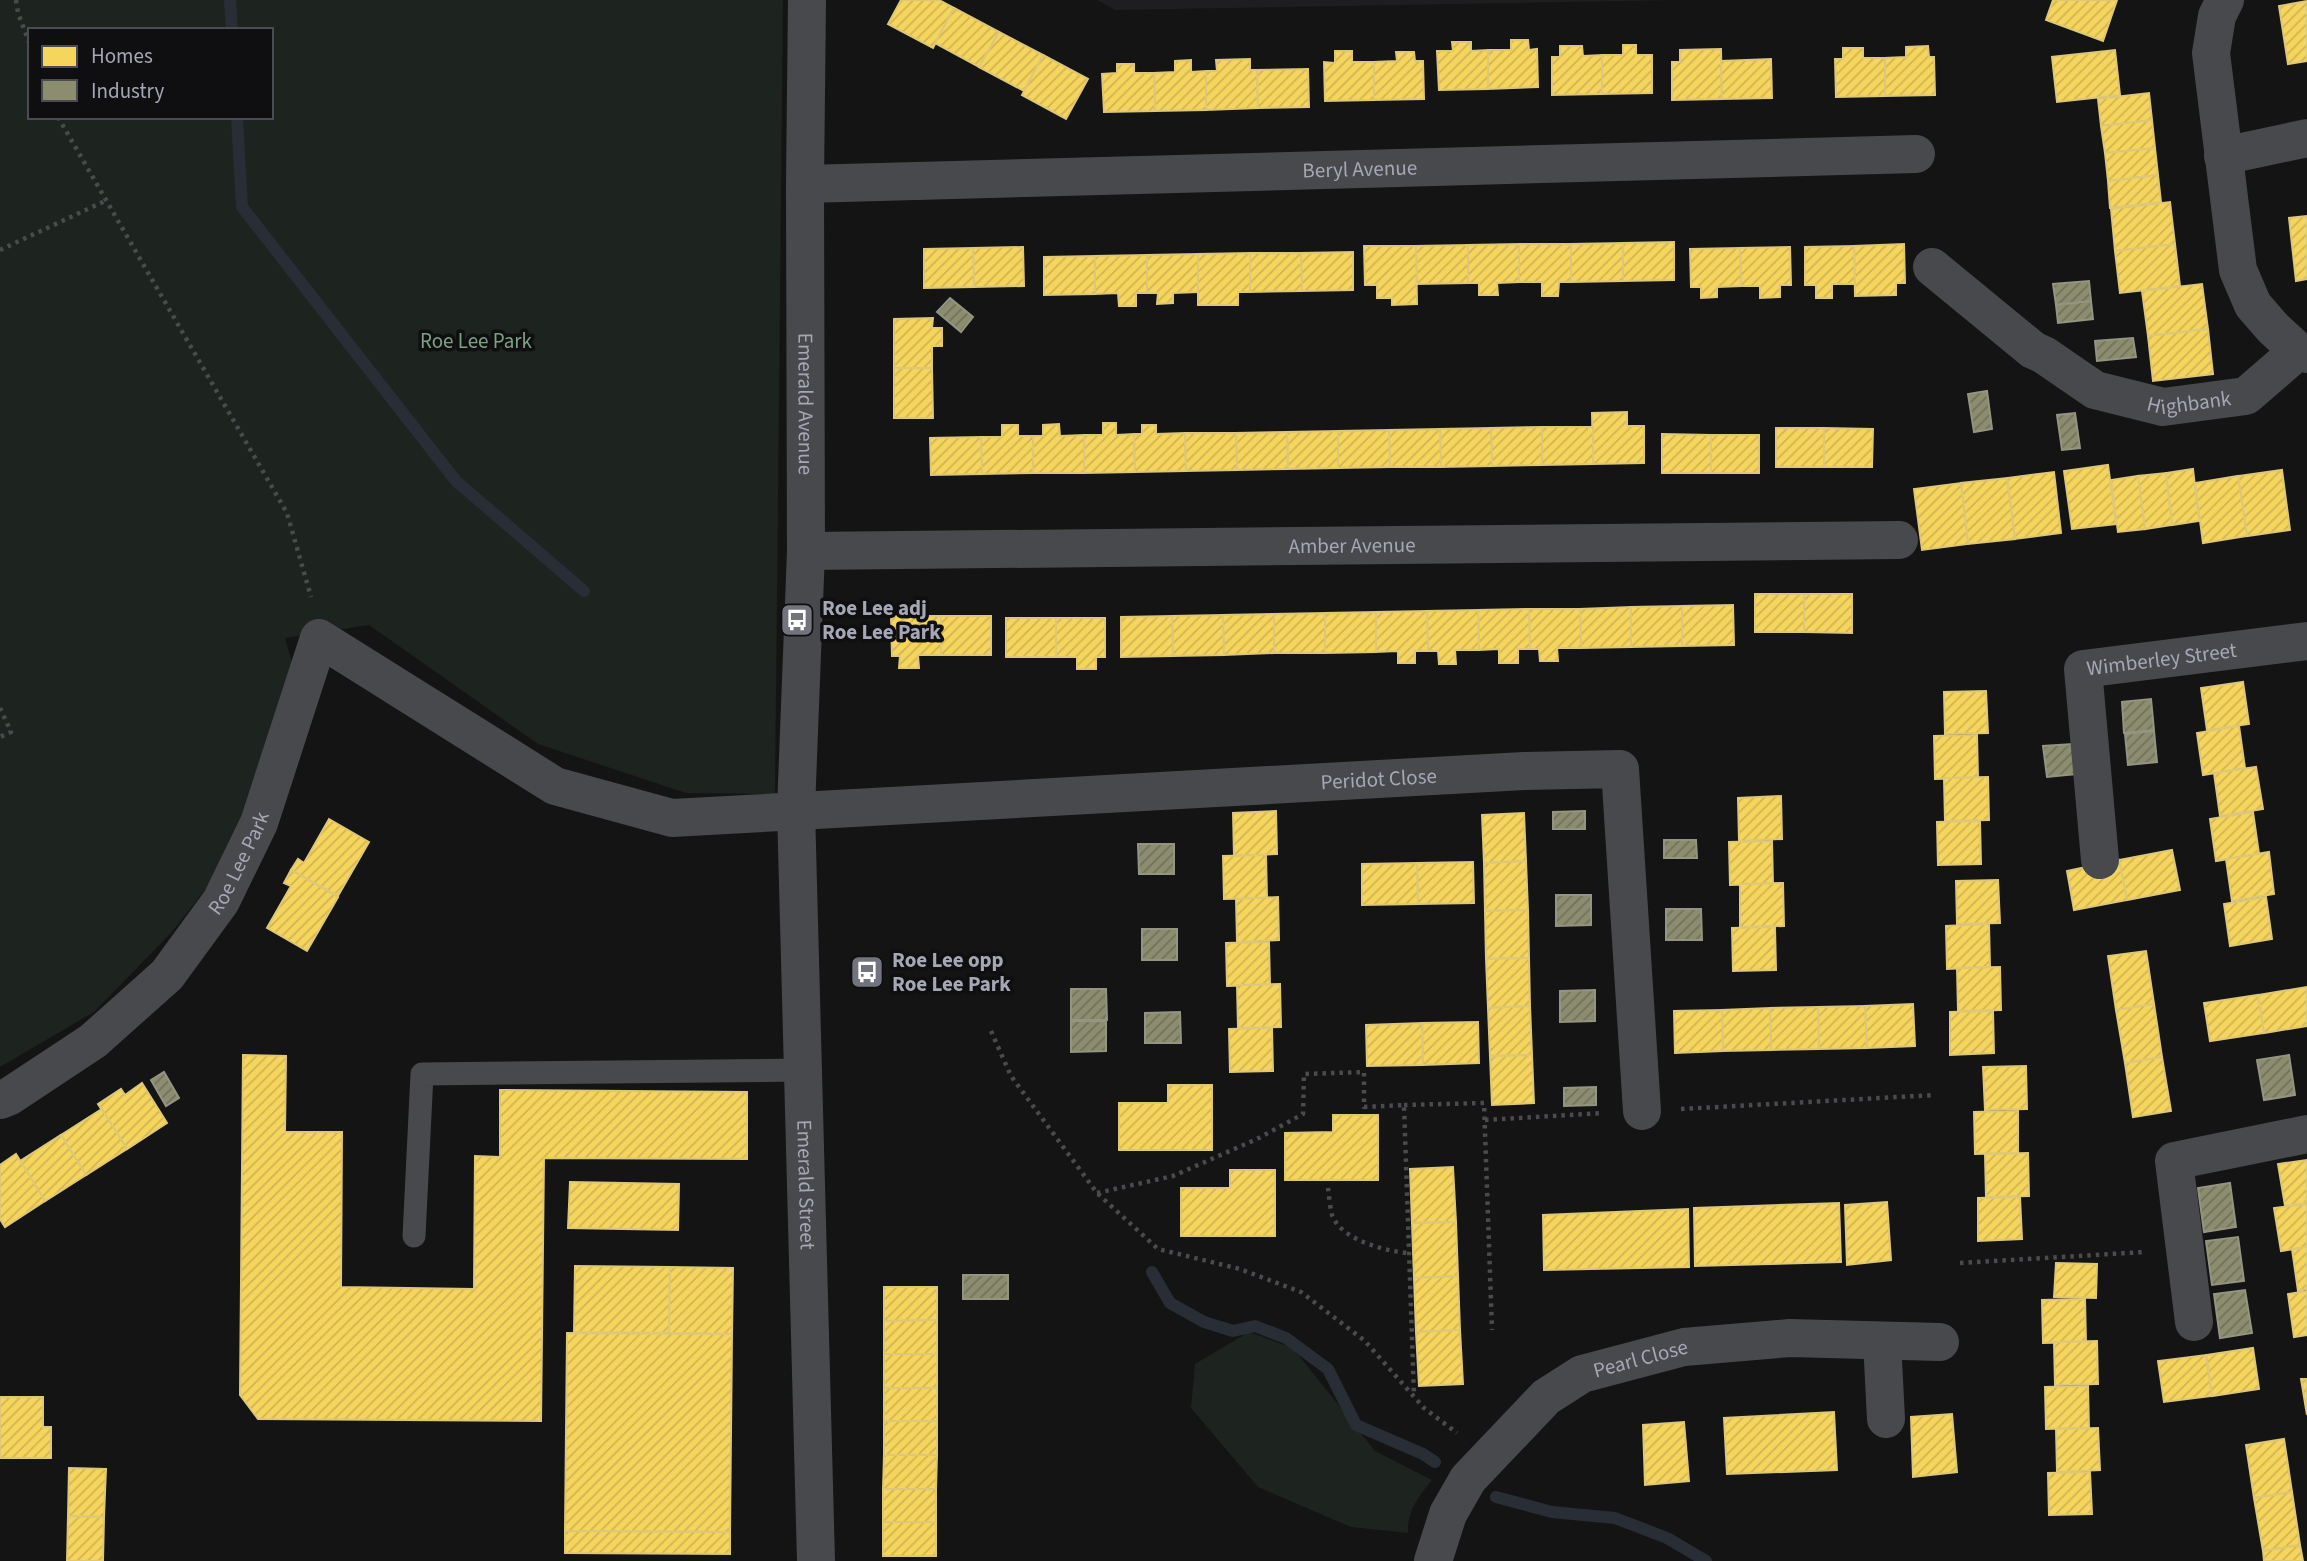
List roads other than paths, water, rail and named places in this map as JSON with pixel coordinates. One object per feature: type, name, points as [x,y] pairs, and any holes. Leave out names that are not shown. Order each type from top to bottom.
[{"type":"street","name":"Emerald Avenue","points":[[796,809],[806,551],[807,0]]},
{"type":"street","name":"Highbank","points":[[1932,268],[2033,350],[2095,390],[2163,407],[2246,396],[2303,352],[2273,328],[2253,305],[2238,270],[2211,53],[2217,16],[2225,0]]},
{"type":"street","points":[[2223,156],[2307,138]]},
{"type":"street","name":"Beryl Avenue","points":[[805,184],[1916,154]]},
{"type":"street","name":"Amber Avenue","points":[[806,551],[1899,540]]},
{"type":"street","name":"Roe Lee Park","points":[[0,1100],[93,1041],[167,975],[221,901],[259,823],[318,638],[555,786],[672,818],[796,809]]},
{"type":"street","name":"Wimberley Street","points":[[2100,860],[2083,669],[2307,641]]},
{"type":"street","name":"Peridot Close","points":[[796,809],[1524,771],[1620,769],[1642,1111]]},
{"type":"street","name":"Emerald Street","points":[[796,809],[816,1561]]},
{"type":"street","points":[[2194,1322],[2174,1161],[2307,1134]]},
{"type":"street","name":"Pearl Close","points":[[1433,1558],[1448,1514],[1468,1479],[1546,1397],[1582,1374],[1684,1347],[1790,1338],[1940,1342]]},
{"type":"street","points":[[1882,1341],[1885,1419]]},
{"type":"lane","points":[[414,1236],[422,1074],[803,1070]]},
{"type":"waterway","points":[[230,0],[232,28]]},
{"type":"waterway","points":[[237,119],[242,207],[456,481],[584,591]]},
{"type":"waterway","points":[[1152,1272],[1170,1303],[1204,1322],[1233,1331],[1255,1326],[1286,1338],[1328,1369],[1356,1425],[1423,1454],[1435,1462]]},
{"type":"waterway","points":[[1496,1497],[1552,1512],[1615,1518],[1667,1538],[1706,1561]]},
{"type":"place","name":"Roe Lee adj Roe Lee Park","points":[[797,620]]},
{"type":"place","name":"Roe Lee opp Roe Lee Park","points":[[867,972]]}]
